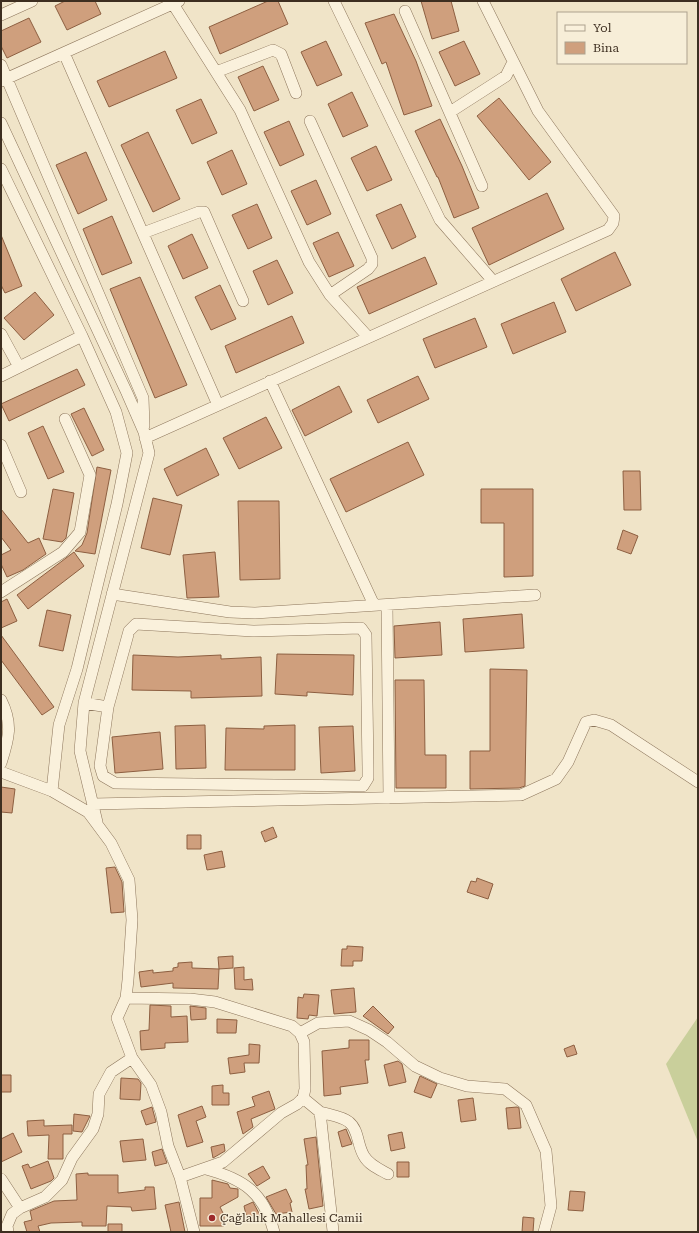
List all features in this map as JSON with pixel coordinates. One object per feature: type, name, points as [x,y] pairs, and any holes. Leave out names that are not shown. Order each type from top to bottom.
[{"type":"street","points":[[1,14],[32,1]]},
{"type":"street","points":[[334,1],[440,220],[493,281]]},
{"type":"street","points":[[145,435],[270,382],[608,230],[613,223],[614,216],[538,111],[483,1]]},
{"type":"street","points":[[4,79],[176,2],[216,72],[240,110],[309,262],[330,295],[368,337]]},
{"type":"street","points":[[406,11],[482,186]]},
{"type":"street","points":[[216,72],[273,50],[278,51],[281,54],[296,93]]},
{"type":"street","points":[[64,52],[218,405]]},
{"type":"street","points":[[450,112],[506,76],[513,62]]},
{"type":"street","points":[[1,66],[4,79],[143,398],[145,435],[149,453],[84,703],[80,751],[98,827]]},
{"type":"street","points":[[310,121],[372,258],[372,264],[368,269],[330,295]]},
{"type":"street","points":[[1,123],[145,435]]},
{"type":"street","points":[[1,169],[82,336],[116,412],[127,453],[117,504],[79,661],[59,725],[52,791]]},
{"type":"street","points":[[143,233],[199,212],[204,212],[243,302]]},
{"type":"street","points":[[1,334],[19,367]]},
{"type":"street","points":[[1,376],[82,336]]},
{"type":"street","points":[[270,382],[374,605]]},
{"type":"street","points":[[1,592],[63,552],[80,532],[90,475],[65,419]]},
{"type":"street","points":[[1,445],[21,492]]},
{"type":"street","points":[[112,594],[230,612],[255,613],[535,595]]},
{"type":"street","points":[[387,604],[389,798]]},
{"type":"street","points":[[254,632],[255,613]]},
{"type":"street","points":[[136,624],[254,632],[361,628],[366,636],[368,778],[363,786],[115,783],[103,776],[100,766],[108,707],[129,632],[136,624]]},
{"type":"street","points":[[1,700],[8,714],[10,724],[1,763]]},
{"type":"street","points":[[84,703],[108,707]]},
{"type":"street","points":[[93,804],[521,795],[556,779],[568,762],[586,722],[594,720],[611,725],[698,782]]},
{"type":"street","points":[[1,772],[52,791],[88,812],[111,843],[129,880],[132,920],[126,998],[117,1018],[132,1058],[151,1085],[161,1112],[168,1146],[188,1199],[194,1232]]},
{"type":"street","points":[[126,998],[190,999],[215,1002],[292,1026],[300,1033],[304,1042],[305,1089],[303,1098],[297,1104],[281,1112],[223,1162],[180,1177]]},
{"type":"street","points":[[300,1033],[318,1023],[349,1021],[369,1030],[387,1042],[415,1066],[440,1078],[467,1086],[505,1089],[526,1105],[546,1151],[551,1206],[544,1232]]},
{"type":"street","points":[[8,1232],[7,1226],[12,1214],[20,1208],[45,1197],[62,1180],[72,1158],[92,1129],[98,1114],[99,1094],[111,1072],[132,1058]]},
{"type":"street","points":[[303,1098],[320,1112],[342,1119],[351,1124],[356,1131],[364,1156],[375,1167],[388,1174]]},
{"type":"street","points":[[320,1112],[333,1231]]},
{"type":"street","points":[[206,1169],[228,1175],[247,1187],[260,1199],[269,1214],[274,1232]]},
{"type":"street","points":[[1,1179],[20,1208]]},
{"type":"green space","points":[[698,1017],[698,1142],[666,1064]]},
{"type":"building","points":[[65,1],[95,1],[101,14],[67,30],[55,6]]},
{"type":"building","points":[[268,1],[278,1],[288,24],[220,54],[209,27]]},
{"type":"building","points":[[421,1],[451,1],[459,31],[432,39]]},
{"type":"building","points":[[394,14],[416,61],[432,106],[404,115],[386,62],[382,64],[365,23]]},
{"type":"building","points":[[29,18],[41,42],[7,58],[1,46],[1,31]]},
{"type":"building","points":[[326,41],[342,75],[317,86],[301,52]]},
{"type":"building","points":[[464,41],[480,74],[455,86],[439,52]]},
{"type":"building","points":[[165,51],[177,78],[109,107],[97,81]]},
{"type":"building","points":[[263,66],[279,100],[254,111],[238,77]]},
{"type":"building","points":[[352,92],[368,126],[343,137],[328,104]]},
{"type":"building","points":[[499,98],[551,162],[529,180],[477,116]]},
{"type":"building","points":[[201,99],[217,133],[192,144],[176,110]]},
{"type":"building","points":[[440,119],[462,166],[479,208],[454,218],[438,177],[415,131]]},
{"type":"building","points":[[289,121],[304,155],[280,166],[264,132]]},
{"type":"building","points":[[148,132],[180,199],[153,212],[121,145]]},
{"type":"building","points":[[376,146],[392,180],[367,191],[351,158]]},
{"type":"building","points":[[232,150],[247,184],[222,195],[207,162]]},
{"type":"building","points":[[86,152],[107,200],[78,214],[56,165]]},
{"type":"building","points":[[316,180],[331,214],[307,225],[291,191]]},
{"type":"building","points":[[547,193],[564,229],[489,265],[472,228]]},
{"type":"building","points":[[257,204],[272,238],[248,249],[232,215]]},
{"type":"building","points":[[401,204],[416,237],[392,249],[376,215]]},
{"type":"building","points":[[112,216],[132,263],[102,275],[83,229]]},
{"type":"building","points":[[338,232],[354,266],[329,277],[313,243]]},
{"type":"building","points":[[192,234],[208,268],[183,279],[168,246]]},
{"type":"building","points":[[1,235],[22,286],[5,293],[1,285]]},
{"type":"building","points":[[615,252],[631,285],[576,311],[561,279]]},
{"type":"building","points":[[425,257],[437,284],[369,314],[357,287]]},
{"type":"building","points":[[277,260],[293,293],[268,305],[253,271]]},
{"type":"building","points":[[140,277],[187,385],[155,398],[110,289]]},
{"type":"building","points":[[220,285],[236,319],[211,330],[195,297]]},
{"type":"building","points":[[35,292],[54,315],[24,340],[4,318]]},
{"type":"building","points":[[554,302],[566,332],[513,354],[501,324]]},
{"type":"building","points":[[292,316],[304,343],[236,373],[225,346]]},
{"type":"building","points":[[475,318],[487,347],[435,368],[423,339]]},
{"type":"building","points":[[77,369],[85,385],[9,421],[1,404]]},
{"type":"building","points":[[418,376],[429,399],[378,423],[367,400]]},
{"type":"building","points":[[339,386],[352,412],[305,436],[292,410]]},
{"type":"building","points":[[84,408],[104,450],[92,456],[71,414]]},
{"type":"building","points":[[266,417],[282,448],[239,469],[223,438]]},
{"type":"building","points":[[43,426],[64,472],[48,479],[28,433]]},
{"type":"building","points":[[408,442],[424,475],[346,512],[330,479]]},
{"type":"building","points":[[206,448],[219,475],[177,496],[164,469]]},
{"type":"building","points":[[97,467],[111,470],[95,554],[75,551],[82,545],[87,533]]},
{"type":"building","points":[[623,471],[640,471],[641,510],[624,510]]},
{"type":"building","points":[[53,489],[74,493],[66,538],[62,542],[43,539]]},
{"type":"building","points":[[481,489],[533,489],[533,576],[504,577],[504,523],[481,523]]},
{"type":"building","points":[[153,498],[182,505],[170,555],[141,548]]},
{"type":"building","points":[[238,501],[279,501],[280,579],[240,580]]},
{"type":"building","points":[[1,509],[28,543],[39,538],[46,554],[23,570],[7,577],[1,564],[1,555],[11,550],[1,537]]},
{"type":"building","points":[[623,530],[638,536],[631,554],[617,549]]},
{"type":"building","points":[[74,552],[84,566],[28,609],[17,595]]},
{"type":"building","points":[[215,552],[219,597],[187,598],[183,555]]},
{"type":"building","points":[[7,599],[17,621],[1,628],[1,602]]},
{"type":"building","points":[[47,610],[71,615],[63,651],[39,646]]},
{"type":"building","points":[[522,614],[524,648],[465,652],[463,619]]},
{"type":"building","points":[[440,622],[442,655],[395,658],[394,626]]},
{"type":"building","points":[[1,635],[54,707],[42,715],[1,660]]},
{"type":"building","points":[[277,654],[354,655],[353,695],[307,692],[307,696],[275,694]]},
{"type":"building","points":[[133,655],[178,657],[221,655],[221,659],[261,657],[262,696],[191,698],[191,691],[132,690]]},
{"type":"building","points":[[490,669],[527,670],[525,786],[519,788],[470,789],[470,751],[490,751]]},
{"type":"building","points":[[395,680],[424,680],[425,755],[446,755],[446,788],[396,788]]},
{"type":"building","points":[[205,725],[206,768],[176,769],[175,726]]},
{"type":"building","points":[[295,725],[295,770],[225,770],[226,728],[264,729],[264,726]]},
{"type":"building","points":[[353,726],[355,771],[321,773],[319,727]]},
{"type":"building","points":[[160,732],[163,769],[115,773],[112,737]]},
{"type":"building","points":[[1,787],[15,789],[12,813],[1,812]]},
{"type":"building","points":[[273,827],[277,837],[265,842],[261,832]]},
{"type":"building","points":[[187,835],[201,835],[201,849],[187,849]]},
{"type":"building","points":[[222,851],[225,867],[207,870],[204,855]]},
{"type":"building","points":[[115,867],[122,882],[124,912],[111,913],[106,868]]},
{"type":"building","points":[[477,878],[493,884],[488,899],[467,892],[471,881],[476,882]]},
{"type":"building","points":[[347,946],[363,947],[362,961],[353,961],[353,966],[341,966],[342,949],[347,949]]},
{"type":"building","points":[[233,956],[233,968],[219,969],[218,957]]},
{"type":"building","points":[[192,962],[192,968],[219,969],[218,989],[173,988],[173,983],[141,987],[139,972],[153,970],[153,973],[173,971],[173,968],[178,967],[178,963]]},
{"type":"building","points":[[244,967],[244,980],[252,979],[253,990],[235,989],[234,968]]},
{"type":"building","points":[[354,988],[356,1012],[334,1014],[331,990]]},
{"type":"building","points":[[304,994],[319,995],[317,1016],[309,1015],[308,1019],[297,1018],[298,997],[303,998]]},
{"type":"building","points":[[150,1005],[171,1006],[171,1017],[187,1016],[188,1042],[165,1043],[165,1048],[141,1050],[140,1031],[149,1030]]},
{"type":"building","points":[[190,1006],[206,1008],[206,1019],[191,1020]]},
{"type":"building","points":[[373,1006],[394,1027],[388,1034],[363,1016]]},
{"type":"building","points":[[217,1019],[237,1020],[236,1033],[217,1033]]},
{"type":"building","points":[[349,1040],[369,1040],[369,1060],[365,1060],[368,1083],[340,1087],[341,1094],[324,1096],[322,1051],[349,1048]]},
{"type":"building","points":[[249,1044],[260,1045],[259,1063],[244,1063],[245,1072],[230,1074],[228,1058],[249,1055]]},
{"type":"building","points":[[574,1045],[577,1054],[567,1057],[564,1049]]},
{"type":"building","points":[[398,1061],[402,1064],[406,1082],[389,1086],[384,1065]]},
{"type":"building","points":[[1,1075],[11,1075],[11,1092],[1,1092]]},
{"type":"building","points":[[420,1076],[437,1084],[431,1098],[414,1092]]},
{"type":"building","points":[[121,1078],[138,1079],[141,1083],[140,1100],[120,1099]]},
{"type":"building","points":[[223,1085],[223,1093],[229,1093],[229,1105],[212,1105],[212,1086]]},
{"type":"building","points":[[269,1091],[275,1109],[251,1119],[253,1127],[243,1134],[237,1112],[255,1106],[252,1097]]},
{"type":"building","points":[[473,1098],[476,1120],[461,1122],[458,1100]]},
{"type":"building","points":[[202,1106],[206,1117],[196,1121],[203,1142],[187,1147],[178,1115]]},
{"type":"building","points":[[152,1107],[156,1122],[146,1125],[141,1111]]},
{"type":"building","points":[[506,1108],[519,1108],[521,1128],[508,1129]]},
{"type":"building","points":[[74,1114],[90,1116],[82,1132],[73,1131]]},
{"type":"building","points":[[44,1120],[44,1126],[72,1125],[72,1134],[63,1134],[63,1159],[48,1159],[49,1135],[28,1136],[27,1121]]},
{"type":"building","points":[[346,1129],[352,1144],[342,1147],[338,1132]]},
{"type":"building","points":[[402,1132],[405,1148],[391,1151],[388,1135]]},
{"type":"building","points":[[13,1133],[22,1152],[1,1162],[1,1139]]},
{"type":"building","points":[[316,1137],[323,1206],[309,1209],[305,1189],[307,1189],[306,1165],[308,1165],[304,1139]]},
{"type":"building","points":[[143,1139],[146,1160],[123,1162],[120,1141]]},
{"type":"building","points":[[224,1144],[225,1151],[213,1158],[211,1147]]},
{"type":"building","points":[[162,1149],[167,1163],[155,1166],[152,1152]]},
{"type":"building","points":[[48,1161],[54,1178],[51,1181],[31,1189],[22,1166],[28,1164],[30,1168]]},
{"type":"building","points":[[397,1162],[409,1162],[409,1177],[397,1177]]},
{"type":"building","points":[[263,1166],[270,1178],[257,1186],[248,1174]]},
{"type":"building","points":[[88,1173],[88,1175],[118,1175],[118,1193],[145,1190],[145,1187],[154,1187],[156,1209],[132,1211],[131,1207],[107,1206],[106,1226],[82,1226],[82,1222],[51,1223],[38,1226],[40,1232],[27,1232],[24,1222],[32,1220],[30,1211],[54,1201],[77,1200],[76,1174]]},
{"type":"building","name":"Çağlalık Mahallesi Camii","points":[[212,1180],[228,1184],[230,1188],[238,1189],[238,1197],[220,1207],[224,1215],[224,1226],[200,1226],[200,1198],[212,1198]]},
{"type":"building","points":[[286,1189],[292,1202],[290,1203],[292,1212],[276,1214],[266,1197]]},
{"type":"building","points":[[570,1191],[585,1192],[583,1211],[568,1210]]},
{"type":"building","points":[[179,1202],[185,1232],[171,1232],[165,1205]]},
{"type":"building","points":[[253,1202],[261,1217],[247,1219],[244,1206]]},
{"type":"building","points":[[523,1217],[534,1218],[533,1232],[522,1232]]},
{"type":"building","points":[[108,1224],[122,1224],[122,1232],[108,1232]]},
{"type":"place","name":"Çağlalık Mahallesi Camii","points":[[212,1218]]}]
